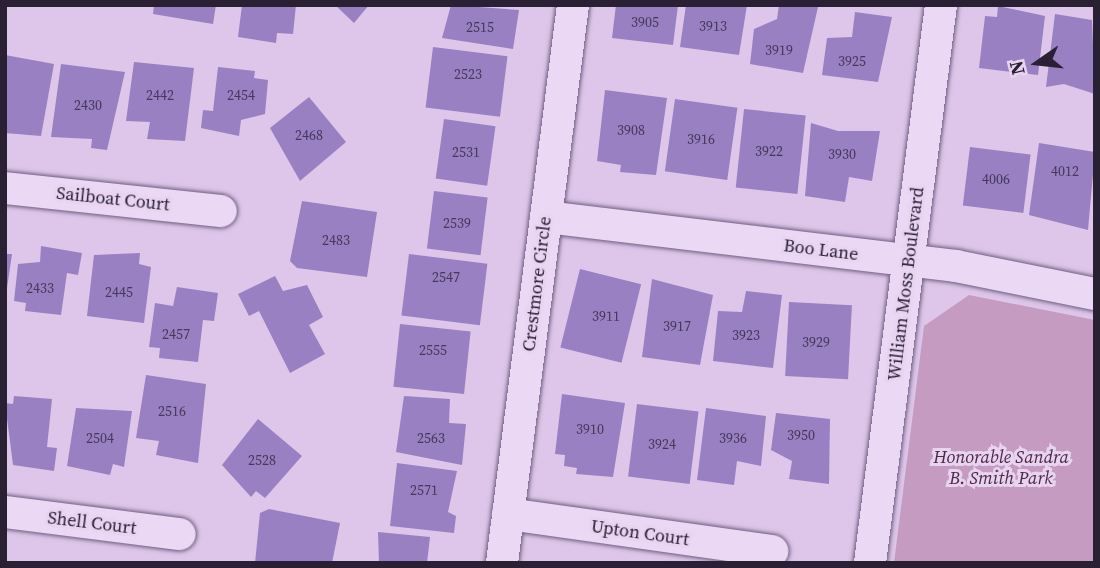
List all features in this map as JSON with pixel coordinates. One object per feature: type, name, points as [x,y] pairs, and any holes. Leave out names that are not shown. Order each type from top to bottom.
[{"type":"street","name":"Crestmore Circle","points":[[502,563],[573,5]]},
{"type":"street","name":"William Moss Boulevard","points":[[870,563],[941,5]]},
{"type":"street","name":"Sailboat Court","points":[[5,188],[221,211]]},
{"type":"street","name":"Boo Lane","points":[[546,217],[1031,277],[1095,294]]},
{"type":"street","name":"Shell Court","points":[[5,512],[180,534]]},
{"type":"street","name":"Upton Court","points":[[508,514],[772,551]]},
{"type":"green space","name":"Honorable Sandra B. Smith Park","points":[[969,295],[1095,320],[1095,563],[894,563],[924,326]]},
{"type":"building","points":[[154,5],[216,5],[213,24],[153,14]]},
{"type":"building","points":[[242,5],[296,5],[293,34],[277,33],[276,43],[238,37]]},
{"type":"building","points":[[335,5],[369,5],[354,23]]},
{"type":"building","points":[[451,5],[519,10],[513,49],[442,38]]},
{"type":"building","points":[[616,5],[678,5],[673,45],[612,38]]},
{"type":"building","points":[[686,5],[747,5],[739,55],[680,47]]},
{"type":"building","points":[[779,5],[818,7],[803,73],[750,64],[754,29],[777,19]]},
{"type":"building","points":[[998,6],[1045,16],[1038,75],[979,68],[985,16],[997,17]]},
{"type":"building","points":[[855,12],[892,17],[878,82],[822,75],[827,38],[852,37]]},
{"type":"building","points":[[1055,14],[1092,20],[1095,94],[1064,84],[1046,87]]},
{"type":"building","points":[[433,47],[507,56],[500,117],[426,108]]},
{"type":"building","points":[[5,55],[54,64],[41,136],[5,133]]},
{"type":"building","points":[[134,62],[194,68],[185,141],[147,139],[150,122],[126,121]]},
{"type":"building","points":[[61,64],[125,72],[107,150],[91,148],[92,139],[51,137]]},
{"type":"building","points":[[218,67],[255,71],[254,78],[268,80],[265,114],[241,120],[239,136],[201,128],[203,110],[213,111]]},
{"type":"building","points":[[605,90],[667,98],[656,175],[620,172],[621,165],[597,161]]},
{"type":"building","points":[[309,97],[346,142],[300,181],[270,128]]},
{"type":"building","points":[[675,99],[737,108],[727,180],[665,171]]},
{"type":"building","points":[[744,109],[806,115],[797,194],[736,188]]},
{"type":"building","points":[[444,119],[495,126],[487,186],[436,178]]},
{"type":"building","points":[[811,123],[838,131],[880,131],[872,181],[849,177],[845,202],[805,196]]},
{"type":"building","points":[[1039,143],[1095,152],[1088,230],[1029,215]]},
{"type":"building","points":[[970,147],[1031,154],[1023,213],[963,206]]},
{"type":"building","points":[[434,191],[488,198],[481,255],[427,249]]},
{"type":"building","points":[[302,201],[377,212],[367,277],[297,268],[290,261]]},
{"type":"building","points":[[41,246],[82,253],[78,275],[67,273],[61,315],[25,311],[26,303],[14,301],[18,264],[40,262]]},
{"type":"building","points":[[140,253],[139,264],[151,267],[144,323],[87,316],[94,255]]},
{"type":"building","points":[[5,254],[12,254],[7,288],[5,288]]},
{"type":"building","points":[[409,254],[487,264],[480,325],[401,316]]},
{"type":"building","points":[[580,269],[641,284],[622,363],[560,348]]},
{"type":"building","points":[[275,276],[283,291],[307,285],[323,317],[309,325],[325,354],[290,373],[259,311],[249,316],[238,294]]},
{"type":"building","points":[[652,279],[713,295],[700,365],[642,357]]},
{"type":"building","points":[[177,287],[218,293],[214,321],[203,320],[198,362],[159,358],[160,348],[149,347],[155,303],[173,306]]},
{"type":"building","points":[[746,291],[782,295],[773,368],[713,361],[718,311],[742,312]]},
{"type":"building","points":[[789,302],[852,305],[848,379],[785,376]]},
{"type":"building","points":[[400,324],[471,331],[464,394],[393,387]]},
{"type":"building","points":[[146,375],[206,384],[198,463],[156,455],[159,441],[136,438]]},
{"type":"building","points":[[562,394],[625,403],[613,477],[576,474],[577,468],[564,466],[565,455],[555,454]]},
{"type":"building","points":[[14,396],[52,399],[47,447],[57,448],[54,471],[13,465],[5,403],[13,404]]},
{"type":"building","points":[[404,396],[450,399],[449,423],[466,424],[462,465],[396,452]]},
{"type":"building","points":[[637,404],[699,412],[690,484],[628,476]]},
{"type":"building","points":[[76,408],[132,411],[124,467],[113,464],[110,475],[67,466]]},
{"type":"building","points":[[706,408],[766,416],[761,466],[737,461],[734,485],[697,480]]},
{"type":"building","points":[[776,413],[830,419],[829,484],[789,479],[792,461],[771,450]]},
{"type":"building","points":[[258,419],[302,456],[265,498],[256,491],[251,497],[222,465]]},
{"type":"building","points":[[397,463],[457,471],[448,512],[456,516],[454,533],[390,526]]},
{"type":"building","points":[[269,509],[340,523],[332,563],[255,563],[260,513]]},
{"type":"building","points":[[378,532],[430,537],[427,563],[379,563]]}]
